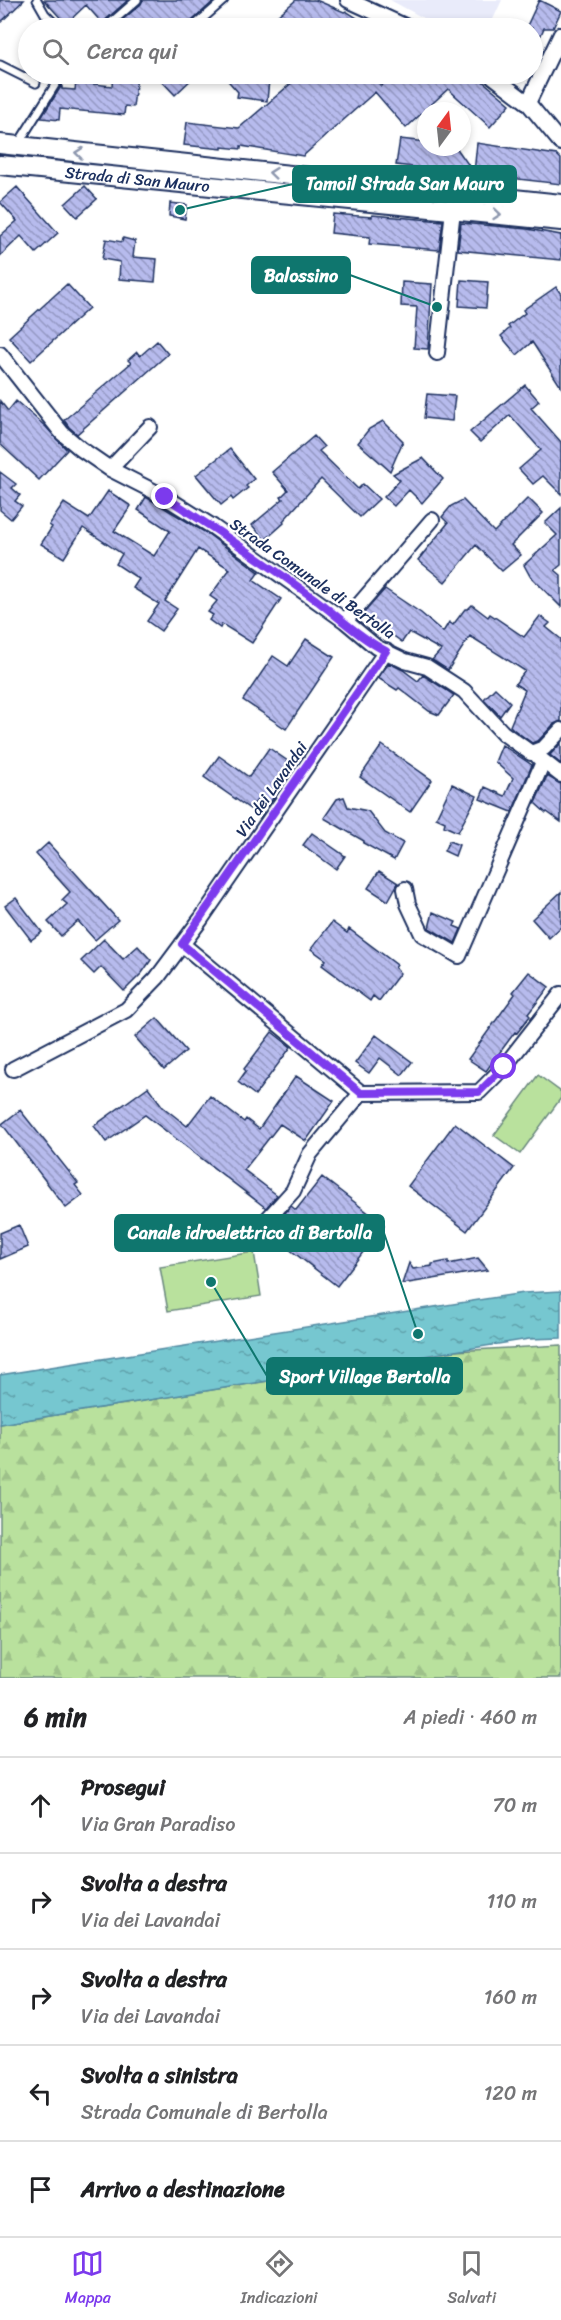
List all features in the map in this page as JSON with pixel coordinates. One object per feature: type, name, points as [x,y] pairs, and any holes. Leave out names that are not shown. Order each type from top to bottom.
[{"type":"main road","name":"Strada di San Mauro","points":[[8,145],[561,204]]},
{"type":"main road","name":"Strada di San Mauro","points":[[0,165],[561,221]]},
{"type":"street","points":[[348,0],[387,18]]},
{"type":"street","points":[[543,72],[561,34]]},
{"type":"street","points":[[503,84],[528,104],[561,143]]},
{"type":"street","points":[[528,104],[537,84]]},
{"type":"street","points":[[437,353],[453,210]]},
{"type":"street","name":"Strada Comunale di Bertolla","points":[[0,354],[62,433],[110,469],[165,497],[213,527],[345,621],[376,646],[405,661],[427,667],[464,692],[503,734],[561,775]]},
{"type":"street","points":[[110,469],[150,427]]},
{"type":"street","name":"Strada Comunale di Bertolla","points":[[345,621],[432,520]]},
{"type":"street","name":"Via dei Lavandai","points":[[13,1069],[126,1010],[157,978],[386,651]]},
{"type":"street","points":[[531,753],[544,748],[561,730]]},
{"type":"street","points":[[405,889],[408,904],[422,934],[459,956],[543,762]]},
{"type":"street","points":[[182,944],[361,1093],[479,1092],[504,1067],[561,994]]},
{"type":"street","points":[[263,1224],[293,1191],[310,1154],[361,1093]]},
{"type":"lane","points":[[37,0],[49,18]]},
{"type":"lane","points":[[116,18],[137,0]]},
{"type":"lane","points":[[203,18],[224,0]]},
{"type":"lane","points":[[0,65],[18,74]]},
{"type":"lane","name":"Strada di San Mauro","points":[[8,145],[55,84]]},
{"type":"shaded area","points":[[390,0],[502,0],[494,18],[423,18]]},
{"type":"green space","points":[[538,1075],[561,1092],[561,1098],[520,1154],[494,1135]]},
{"type":"green space","points":[[254,1252],[261,1296],[168,1311],[160,1267]]},
{"type":"green space","points":[[561,1345],[561,1678],[0,1678],[0,1424],[455,1351]]},
{"type":"water","points":[[561,1291],[561,1338],[529,1339],[0,1424],[0,1375],[524,1293]]},
{"type":"building","points":[[0,0],[24,0],[0,23]]},
{"type":"building","points":[[44,0],[128,0],[108,18],[98,18],[86,5],[72,18],[60,18]]},
{"type":"building","points":[[143,0],[215,0],[195,18],[125,18]]},
{"type":"building","points":[[296,0],[316,0],[346,11],[357,18],[275,18]]},
{"type":"building","points":[[539,0],[561,11],[553,28],[544,28],[543,30],[543,18],[531,18]]},
{"type":"building","points":[[76,84],[112,86],[112,84],[136,84],[133,107],[125,106],[124,115],[60,109],[59,120],[41,118],[62,85],[62,89],[75,90]]},
{"type":"building","points":[[165,84],[187,84],[175,95]]},
{"type":"building","points":[[231,84],[269,84],[267,101],[237,97],[238,92]]},
{"type":"building","points":[[290,84],[379,84],[381,86],[383,84],[486,84],[510,104],[490,127],[471,110],[471,102],[462,102],[448,89],[434,102],[417,102],[417,118],[406,128],[375,92],[303,156],[241,146],[241,149],[222,147],[222,149],[184,145],[187,122],[239,128]]},
{"type":"building","points":[[400,139],[417,141],[417,156],[462,156],[474,173],[477,143],[557,155],[561,159],[561,184],[396,165]]},
{"type":"building","points":[[85,186],[97,199],[77,217],[65,204]]},
{"type":"building","points":[[17,187],[58,233],[36,253],[21,236],[0,256],[0,236],[17,221],[0,202]]},
{"type":"building","points":[[170,203],[187,205],[185,219],[169,216]]},
{"type":"building","points":[[333,214],[443,221],[439,250],[369,244],[370,237],[331,233]]},
{"type":"building","points":[[461,223],[527,229],[561,235],[561,260],[458,250]]},
{"type":"building","points":[[123,238],[135,241],[133,257],[157,259],[155,282],[119,279],[120,262],[102,259],[106,239],[122,242]]},
{"type":"building","points":[[461,280],[488,282],[486,308],[459,306]]},
{"type":"building","points":[[402,282],[432,284],[428,349],[414,348],[417,307],[401,306]]},
{"type":"building","points":[[67,284],[89,308],[31,361],[9,337]]},
{"type":"building","points":[[556,287],[561,294],[561,387],[532,342],[517,355],[501,336],[510,328],[508,326],[525,313],[523,310]]},
{"type":"building","points":[[157,341],[168,354],[77,434],[69,427],[64,420],[131,363],[128,360],[137,352],[140,356]]},
{"type":"building","points":[[525,385],[539,401],[531,408],[561,442],[561,494],[543,476],[533,484],[519,469],[541,450],[510,415],[480,442],[470,432]]},
{"type":"building","points":[[427,394],[455,396],[452,421],[424,418]]},
{"type":"building","points":[[0,401],[8,411],[16,401],[46,427],[67,450],[39,480],[0,444]]},
{"type":"building","points":[[383,421],[403,441],[390,471],[358,443],[369,429]]},
{"type":"building","points":[[314,436],[324,447],[319,451],[358,489],[363,484],[379,499],[360,517],[321,479],[283,521],[284,523],[265,540],[252,525],[283,499],[281,497],[288,490],[272,472]]},
{"type":"building","points":[[230,449],[254,479],[246,486],[248,488],[233,500],[231,497],[221,505],[196,475]]},
{"type":"building","points":[[423,458],[443,479],[422,503],[409,490],[394,506],[384,497],[400,480],[393,474]]},
{"type":"building","points":[[0,472],[16,484],[12,488],[20,495],[15,501],[22,506],[11,519],[0,510]]},
{"type":"building","points":[[108,491],[131,506],[114,531],[154,556],[170,531],[138,510],[146,497],[208,534],[259,572],[253,580],[281,599],[252,643],[222,624],[220,628],[209,620],[213,615],[208,612],[217,601],[210,596],[230,569],[198,549],[165,601],[177,609],[161,631],[147,621],[159,604],[133,588],[139,579],[116,564],[122,554],[83,528],[64,558],[41,544],[52,527],[49,525],[64,503],[89,519]]},
{"type":"building","points":[[528,498],[543,513],[511,545],[521,555],[502,571],[476,545],[445,582],[418,560],[448,523],[442,517],[451,506],[463,500],[494,532]]},
{"type":"building","points":[[561,508],[561,565],[555,570],[561,575],[561,607],[530,576],[524,565],[557,535],[545,523]]},
{"type":"building","points":[[385,589],[421,613],[443,632],[449,622],[453,625],[465,609],[472,605],[488,617],[490,614],[524,637],[540,616],[550,623],[546,627],[561,639],[561,721],[554,724],[539,740],[532,743],[513,729],[510,726],[525,690],[515,684],[525,671],[470,636],[448,670],[432,660],[441,650],[409,632],[402,642],[363,614]]},
{"type":"building","points":[[306,639],[334,657],[286,729],[243,700],[273,656],[288,666]]},
{"type":"building","points":[[389,663],[418,681],[423,675],[454,695],[439,715],[429,711],[399,688],[397,690],[378,678]]},
{"type":"building","points":[[495,688],[510,702],[500,716],[484,699]]},
{"type":"building","points":[[561,743],[561,764],[550,755]]},
{"type":"building","points":[[382,745],[432,780],[410,812],[360,777]]},
{"type":"building","points":[[502,745],[532,765],[512,812],[480,799],[485,787],[505,796],[513,778],[495,762]]},
{"type":"building","points":[[269,748],[295,766],[267,807],[257,800],[250,809],[204,777],[219,756],[249,777]]},
{"type":"building","points":[[547,776],[561,784],[561,822],[535,803]]},
{"type":"building","points":[[452,784],[477,796],[458,832],[444,826],[445,822],[436,818]]},
{"type":"building","points":[[344,797],[348,807],[368,811],[385,833],[403,843],[394,860],[324,818],[337,799]]},
{"type":"building","points":[[312,833],[345,856],[336,869],[303,845]]},
{"type":"building","points":[[449,841],[459,845],[455,856],[444,851]]},
{"type":"building","points":[[48,843],[118,920],[95,940],[78,921],[61,936],[48,922],[67,904],[62,900],[70,892],[36,854]]},
{"type":"building","points":[[379,871],[398,883],[388,901],[368,888]]},
{"type":"building","points":[[561,892],[561,927],[549,938],[532,919]]},
{"type":"building","points":[[16,898],[42,932],[31,940],[5,906]]},
{"type":"building","points":[[433,912],[456,922],[454,926],[461,929],[455,943],[429,928]]},
{"type":"building","points":[[332,922],[347,933],[349,929],[397,965],[395,968],[400,973],[379,1001],[373,996],[370,1001],[322,965],[326,960],[311,949]]},
{"type":"building","points":[[104,939],[123,959],[138,946],[151,960],[124,991],[101,967],[94,974],[81,961]]},
{"type":"building","points":[[529,972],[549,987],[528,1014],[530,1016],[486,1071],[468,1059]]},
{"type":"building","points":[[157,1018],[186,1051],[164,1070],[135,1037]]},
{"type":"building","points":[[272,1032],[291,1047],[255,1095],[238,1082],[246,1071],[244,1069]]},
{"type":"building","points":[[376,1035],[412,1062],[402,1075],[380,1058],[369,1073],[355,1063]]},
{"type":"building","points":[[296,1076],[334,1101],[306,1141],[280,1124],[244,1170],[277,1195],[266,1208],[145,1115],[106,1142],[94,1126],[148,1087],[163,1107],[187,1126],[210,1096],[244,1122],[246,1119],[259,1129]]},
{"type":"building","points":[[20,1110],[78,1183],[75,1185],[83,1195],[66,1208],[2,1124]]},
{"type":"building","points":[[455,1123],[514,1168],[467,1231],[408,1186]]},
{"type":"building","points":[[322,1177],[384,1225],[337,1286],[275,1238],[286,1223],[280,1219],[291,1206],[296,1210]]},
{"type":"building","points":[[19,1225],[28,1247],[0,1259],[0,1233]]},
{"type":"building","points":[[478,1258],[488,1270],[402,1284],[409,1263],[413,1269],[448,1261],[448,1264]]},
{"type":"place","name":"Tamoil Strada San Mauro","points":[[180,210]]},
{"type":"place","name":"Balossino","points":[[437,307]]},
{"type":"place","name":"Sport Village Bertolla","points":[[211,1282]]},
{"type":"place","name":"Canale idroelettrico di Bertolla","points":[[418,1334]]},
{"type":"route","points":[[165,497],[213,527],[386,651],[182,944],[361,1093],[479,1092],[504,1067]]}]
